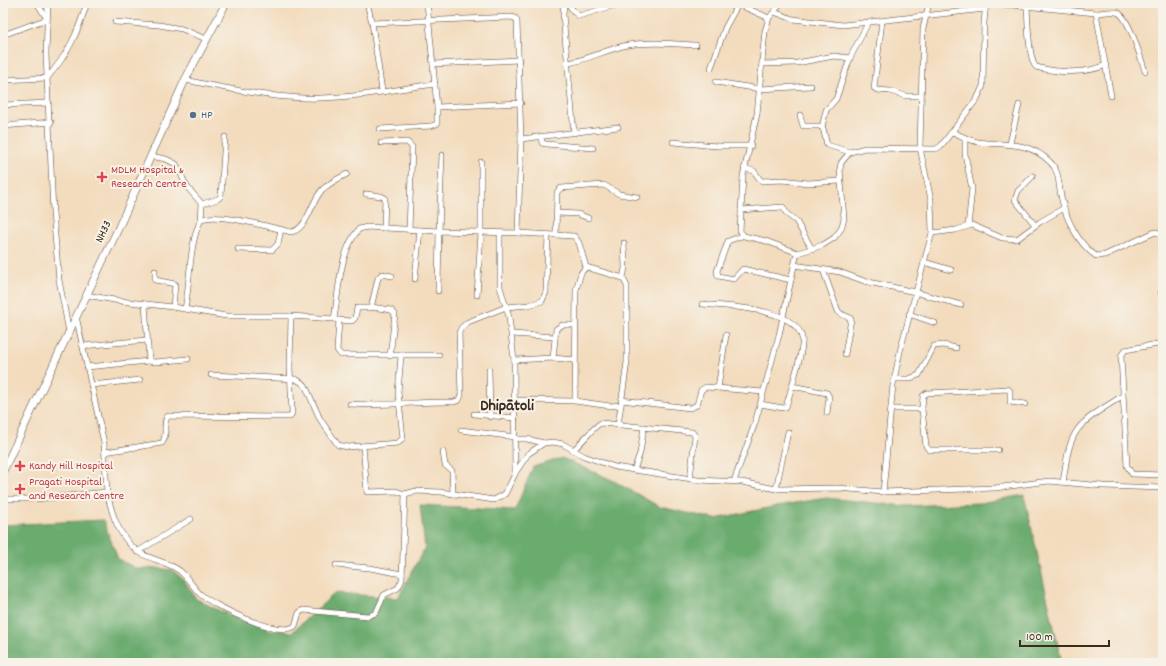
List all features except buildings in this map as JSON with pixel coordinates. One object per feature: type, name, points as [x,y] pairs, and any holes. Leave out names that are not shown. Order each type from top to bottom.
[{"type":"main road","name":"NH33","points":[[3,471],[69,333],[185,80],[226,3]]},
{"type":"street","points":[[36,3],[47,19]]},
{"type":"street","points":[[48,3],[47,78],[51,122],[55,249],[69,333]]},
{"type":"street","points":[[3,80],[47,78],[58,65],[75,39],[87,3]]},
{"type":"street","points":[[367,3],[372,23],[382,91]]},
{"type":"street","points":[[380,129],[434,126],[438,122],[427,3]]},
{"type":"street","points":[[564,3],[563,15],[569,63],[574,133]]},
{"type":"street","points":[[568,3],[574,12],[579,16],[622,3]]},
{"type":"street","points":[[742,236],[740,232],[744,168],[751,146],[760,89],[765,31],[770,18],[781,3]]},
{"type":"street","points":[[883,492],[894,379],[909,314],[932,233],[931,200],[920,148],[925,17],[929,3]]},
{"type":"street","points":[[868,23],[850,58],[836,99],[826,110],[822,127],[828,145],[850,152],[865,148],[936,149],[941,146],[953,132],[977,99],[983,86],[986,3]]},
{"type":"street","points":[[992,3],[1027,7],[1044,6],[1096,13],[1116,12],[1122,16],[1137,45],[1145,71]]},
{"type":"street","points":[[711,68],[725,28],[737,6],[742,6],[770,18]]},
{"type":"street","points":[[1027,7],[1031,54],[1036,67],[1078,72],[1096,69],[1106,65]]},
{"type":"street","points":[[774,12],[793,19],[843,25],[925,17],[985,9]]},
{"type":"street","points":[[1096,13],[1111,96]]},
{"type":"street","points":[[372,23],[515,18],[518,24],[521,103],[518,233]]},
{"type":"street","points":[[3,35],[47,19]]},
{"type":"street","points":[[882,21],[874,88],[877,90],[890,91],[906,96],[921,96]]},
{"type":"street","points":[[115,22],[159,25],[182,29],[206,39]]},
{"type":"street","points":[[569,63],[585,60],[611,49],[645,43],[696,45]]},
{"type":"street","points":[[762,64],[797,63],[834,56],[850,58]]},
{"type":"street","points":[[433,64],[519,60]]},
{"type":"street","points":[[185,80],[286,97],[338,98],[435,84]]},
{"type":"street","points":[[716,82],[760,89],[811,86]]},
{"type":"street","points":[[3,106],[49,103]]},
{"type":"street","points":[[437,107],[521,103]]},
{"type":"street","points":[[1010,143],[1019,105]]},
{"type":"street","points":[[800,115],[803,126],[822,127]]},
{"type":"street","points":[[3,126],[51,122]]},
{"type":"street","points":[[521,139],[618,127]]},
{"type":"street","points":[[953,132],[977,142],[1010,143],[1030,150],[1052,163],[1058,176],[1064,208],[1072,226],[1086,247],[1096,256],[1105,255],[1155,232],[1159,233],[1163,237]]},
{"type":"street","points":[[202,204],[218,199],[220,196],[225,137]]},
{"type":"street","points":[[541,137],[542,142],[546,144],[593,148]]},
{"type":"street","points":[[965,138],[965,154],[972,189],[968,226]]},
{"type":"street","points":[[380,143],[407,142],[412,147],[409,230]]},
{"type":"street","points":[[673,142],[717,146],[751,146]]},
{"type":"street","points":[[791,280],[742,269],[734,279],[718,276],[717,271],[728,241],[742,236],[766,240],[798,253],[823,246],[834,238],[841,229],[844,219],[840,181],[841,163],[850,152]]},
{"type":"street","points":[[438,291],[442,155]]},
{"type":"street","points":[[150,156],[166,159],[176,164],[187,187],[202,204],[201,220],[190,264],[190,285],[185,309]]},
{"type":"street","points":[[477,295],[481,233],[481,162]]},
{"type":"street","points":[[744,168],[754,171],[761,181],[783,180],[808,183],[840,181]]},
{"type":"street","points":[[201,220],[208,217],[222,218],[291,232],[299,229],[318,194],[327,186],[347,174]]},
{"type":"street","points":[[1033,176],[1018,191],[1015,200],[1035,225]]},
{"type":"street","points":[[556,235],[557,192],[561,188],[604,185],[619,194],[637,197]]},
{"type":"street","points":[[366,194],[385,198],[384,228]]},
{"type":"street","points":[[741,210],[783,207],[787,214],[796,221],[812,249]]},
{"type":"street","points":[[932,233],[956,230],[968,226],[976,226],[993,235],[1010,240],[1024,235],[1035,225],[1064,208]]},
{"type":"street","points":[[556,213],[578,214],[588,218]]},
{"type":"street","points":[[439,355],[390,356],[339,354],[337,350],[336,320],[342,267],[356,232],[363,227],[481,233],[570,235],[577,238],[586,267]]},
{"type":"street","points":[[238,249],[272,250],[278,244],[281,230]]},
{"type":"street","points":[[415,279],[420,230]]},
{"type":"street","points":[[500,233],[500,287],[512,334],[514,360],[516,400],[515,474]]},
{"type":"street","points":[[350,404],[382,406],[424,402],[454,402],[459,400],[459,333],[461,328],[468,322],[506,307],[536,304],[542,301],[545,297],[548,235]]},
{"type":"street","points":[[618,424],[627,362],[626,286],[623,278],[625,268],[624,243]]},
{"type":"street","points":[[734,481],[760,404],[783,318],[798,253]]},
{"type":"street","points":[[924,262],[952,270]]},
{"type":"street","points":[[794,266],[840,272],[864,281],[915,292],[962,306]]},
{"type":"street","points":[[586,267],[623,278]]},
{"type":"street","points":[[575,401],[576,290],[581,273],[586,267]]},
{"type":"street","points":[[823,270],[838,311],[842,315],[851,319],[844,354]]},
{"type":"street","points":[[155,271],[155,280],[175,284],[173,307]]},
{"type":"street","points":[[372,307],[378,278],[382,274],[392,276]]},
{"type":"street","points":[[86,295],[226,316],[291,316],[352,320],[355,318],[357,308],[372,307],[391,310],[395,314],[390,356]]},
{"type":"street","points":[[145,304],[149,361]]},
{"type":"street","points":[[702,304],[768,312],[783,318],[794,325],[802,337],[802,343],[786,407],[783,408],[760,404]]},
{"type":"street","points":[[909,314],[935,323]]},
{"type":"street","points":[[76,315],[105,452],[107,492],[118,527],[137,552],[180,571],[200,594],[212,603],[255,622],[289,629],[295,626],[299,613],[303,610],[332,614],[372,615],[378,610],[384,595],[398,588],[402,574],[405,494]]},
{"type":"street","points":[[105,452],[162,443],[166,436],[165,421],[168,416],[288,419],[292,413],[290,378],[291,316]]},
{"type":"street","points":[[553,358],[555,337],[558,327],[575,325]]},
{"type":"street","points":[[512,334],[555,337]]},
{"type":"street","points":[[718,388],[726,335]]},
{"type":"street","points":[[83,346],[147,340]]},
{"type":"street","points":[[1163,343],[1125,350],[1122,352],[1122,396],[1128,466],[1132,474],[1138,476],[1163,475]]},
{"type":"street","points":[[894,379],[908,379],[918,375],[934,346],[944,345],[956,348]]},
{"type":"street","points":[[211,375],[290,378],[302,381],[306,385],[320,419],[338,445],[348,447],[398,443],[403,441],[398,404],[401,356]]},
{"type":"street","points":[[514,360],[553,358],[575,360]]},
{"type":"street","points":[[87,367],[188,359]]},
{"type":"street","points":[[489,370],[490,417]]},
{"type":"street","points":[[91,385],[140,380]]},
{"type":"street","points":[[792,386],[828,393],[829,397],[826,413]]},
{"type":"street","points":[[516,400],[575,401],[610,406],[621,403],[690,408],[699,402],[702,388],[763,392]]},
{"type":"street","points":[[998,450],[929,450],[926,446],[922,409],[923,396],[927,392],[1008,388],[1010,391],[1010,402],[1025,404]]},
{"type":"street","points":[[1063,482],[1072,441],[1079,429],[1091,418],[1122,396]]},
{"type":"street","points":[[891,409],[922,409]]},
{"type":"street","points":[[474,414],[490,417],[515,418]]},
{"type":"street","points":[[573,450],[588,436],[597,424],[618,424],[692,432],[694,433],[690,479]]},
{"type":"street","points":[[634,470],[640,453],[644,427]]},
{"type":"street","points":[[461,430],[515,438],[527,438],[544,443],[553,442],[563,444],[598,462],[634,470],[714,482],[734,481],[776,489],[838,488],[883,492],[995,488],[1049,481],[1111,487],[1163,488]]},
{"type":"street","points":[[776,489],[788,432]]},
{"type":"street","points":[[363,446],[367,492],[396,491],[405,494],[416,491],[453,494],[494,500],[505,494],[515,474],[528,454],[544,443]]},
{"type":"street","points":[[443,452],[445,465],[452,471],[453,494]]},
{"type":"street","points":[[3,499],[36,499],[107,492]]},
{"type":"street","points":[[137,552],[191,519]]},
{"type":"street","points":[[336,565],[370,568],[402,574]]},
{"type":"green space","points":[[562,458],[612,480],[660,507],[715,519],[777,506],[826,498],[905,506],[980,503],[1024,495],[1062,663],[3,663],[3,525],[103,520],[118,559],[137,569],[156,568],[172,570],[184,580],[196,599],[237,619],[271,630],[292,632],[335,593],[398,598],[425,547],[420,505],[515,510],[533,467]]},
{"type":"place","name":"HP","points":[[193,115]]},
{"type":"place","name":"MDLM Hospital & Research Centre","points":[[102,177]]},
{"type":"place","name":"Kandy Hill Hospital","points":[[20,466]]},
{"type":"place","name":"Pragati Hospital and Research Centre","points":[[20,489]]},
{"type":"district","name":"Dhipātoli","points":[[507,406]]}]
